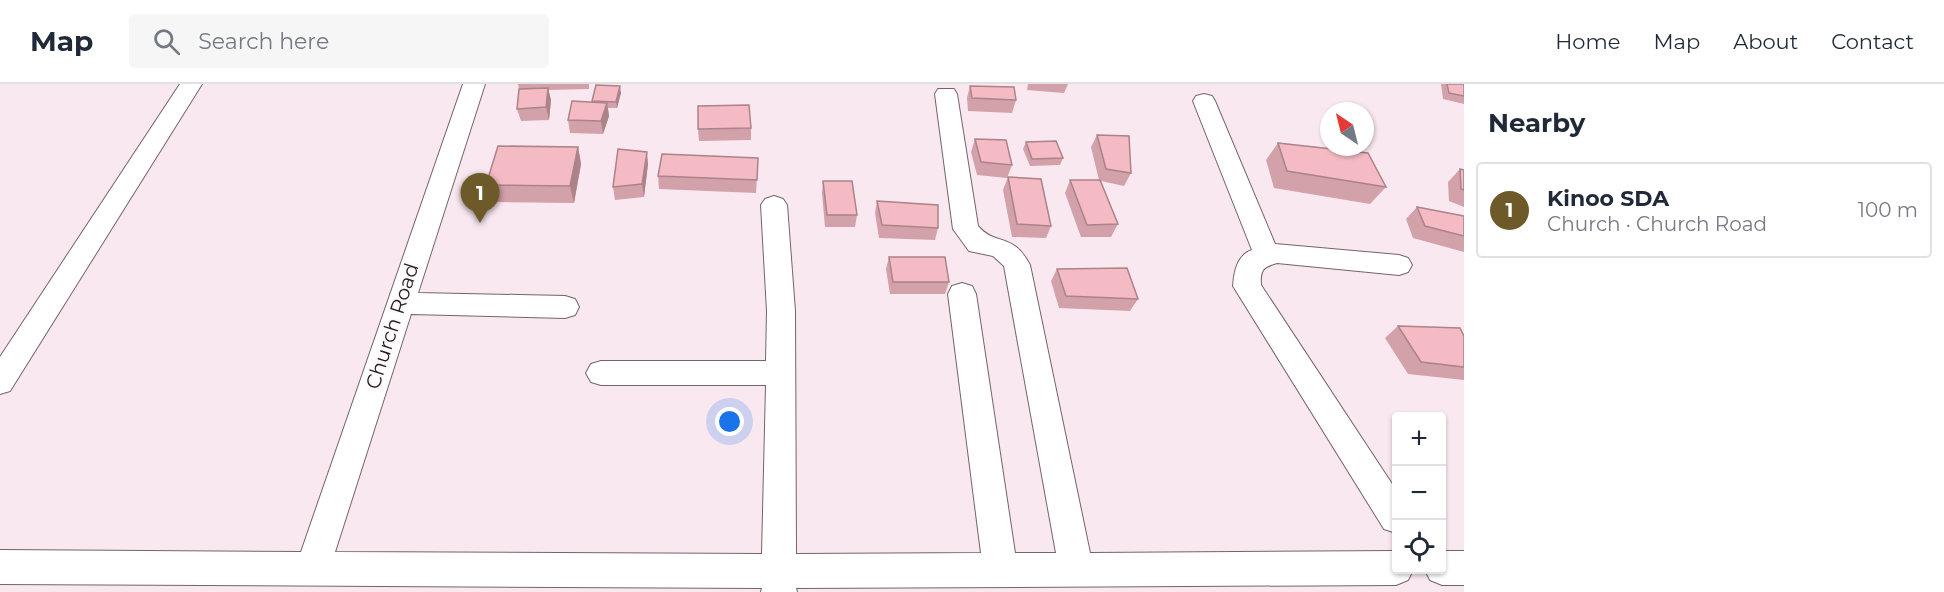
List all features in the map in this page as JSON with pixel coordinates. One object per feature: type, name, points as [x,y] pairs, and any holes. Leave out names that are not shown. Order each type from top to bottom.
[{"type":"street","points":[[0,382],[191,84]]},
{"type":"street","name":"Church Road","points":[[312,568],[474,84]]},
{"type":"street","points":[[946,94],[966,229],[978,244],[1003,247],[1012,254],[1017,265],[1076,568]]},
{"type":"street","points":[[1204,101],[1267,256]]},
{"type":"street","points":[[774,206],[781,311],[780,582]]},
{"type":"street","points":[[1392,512],[1247,285],[1247,271],[1256,259],[1277,253],[1399,265]]},
{"type":"street","points":[[962,294],[1000,569]]},
{"type":"street","points":[[400,303],[565,307]]},
{"type":"street","points":[[601,373],[779,373]]},
{"type":"street","points":[[0,567],[312,568],[780,582],[1000,569],[1392,568]]},
{"type":"street","points":[[1446,568],[1464,568]]},
{"type":"building","points":[[1447,84],[1464,84],[1464,96],[1449,93]]},
{"type":"building","points":[[596,85],[620,86],[616,102],[592,101]]},
{"type":"building","points":[[970,86],[1014,87],[1016,100],[972,98]]},
{"type":"building","points":[[548,88],[546,107],[517,109],[519,89]]},
{"type":"building","points":[[572,101],[607,103],[601,121],[568,120]]},
{"type":"building","points":[[749,105],[751,128],[698,129],[698,106]]},
{"type":"building","points":[[1097,135],[1129,136],[1131,173],[1106,169]]},
{"type":"building","points":[[975,139],[1006,140],[1012,165],[981,162]]},
{"type":"building","points":[[1056,141],[1063,158],[1032,159],[1026,142]]},
{"type":"building","points":[[1278,143],[1320,148],[1320,156],[1370,156],[1386,187],[1287,171]]},
{"type":"building","points":[[498,146],[578,147],[570,186],[486,185]]},
{"type":"building","points":[[618,149],[647,152],[642,184],[613,187]]},
{"type":"building","points":[[662,154],[758,158],[757,180],[658,176]]},
{"type":"building","points":[[1460,169],[1464,170],[1464,190],[1461,189]]},
{"type":"building","points":[[1008,177],[1041,179],[1051,226],[1017,224]]},
{"type":"building","points":[[1070,180],[1100,180],[1118,224],[1087,225]]},
{"type":"building","points":[[823,181],[852,181],[857,215],[827,215]]},
{"type":"building","points":[[877,201],[938,205],[938,228],[882,225]]},
{"type":"building","points":[[1417,207],[1464,216],[1464,236],[1425,226]]},
{"type":"building","points":[[889,257],[945,257],[949,282],[893,282]]},
{"type":"building","points":[[1127,268],[1138,299],[1066,296],[1057,269]]},
{"type":"building","points":[[1398,326],[1460,328],[1464,336],[1464,367],[1421,362]]},
{"type":"place","name":"Kinoo SDA","points":[[480,223]]}]
